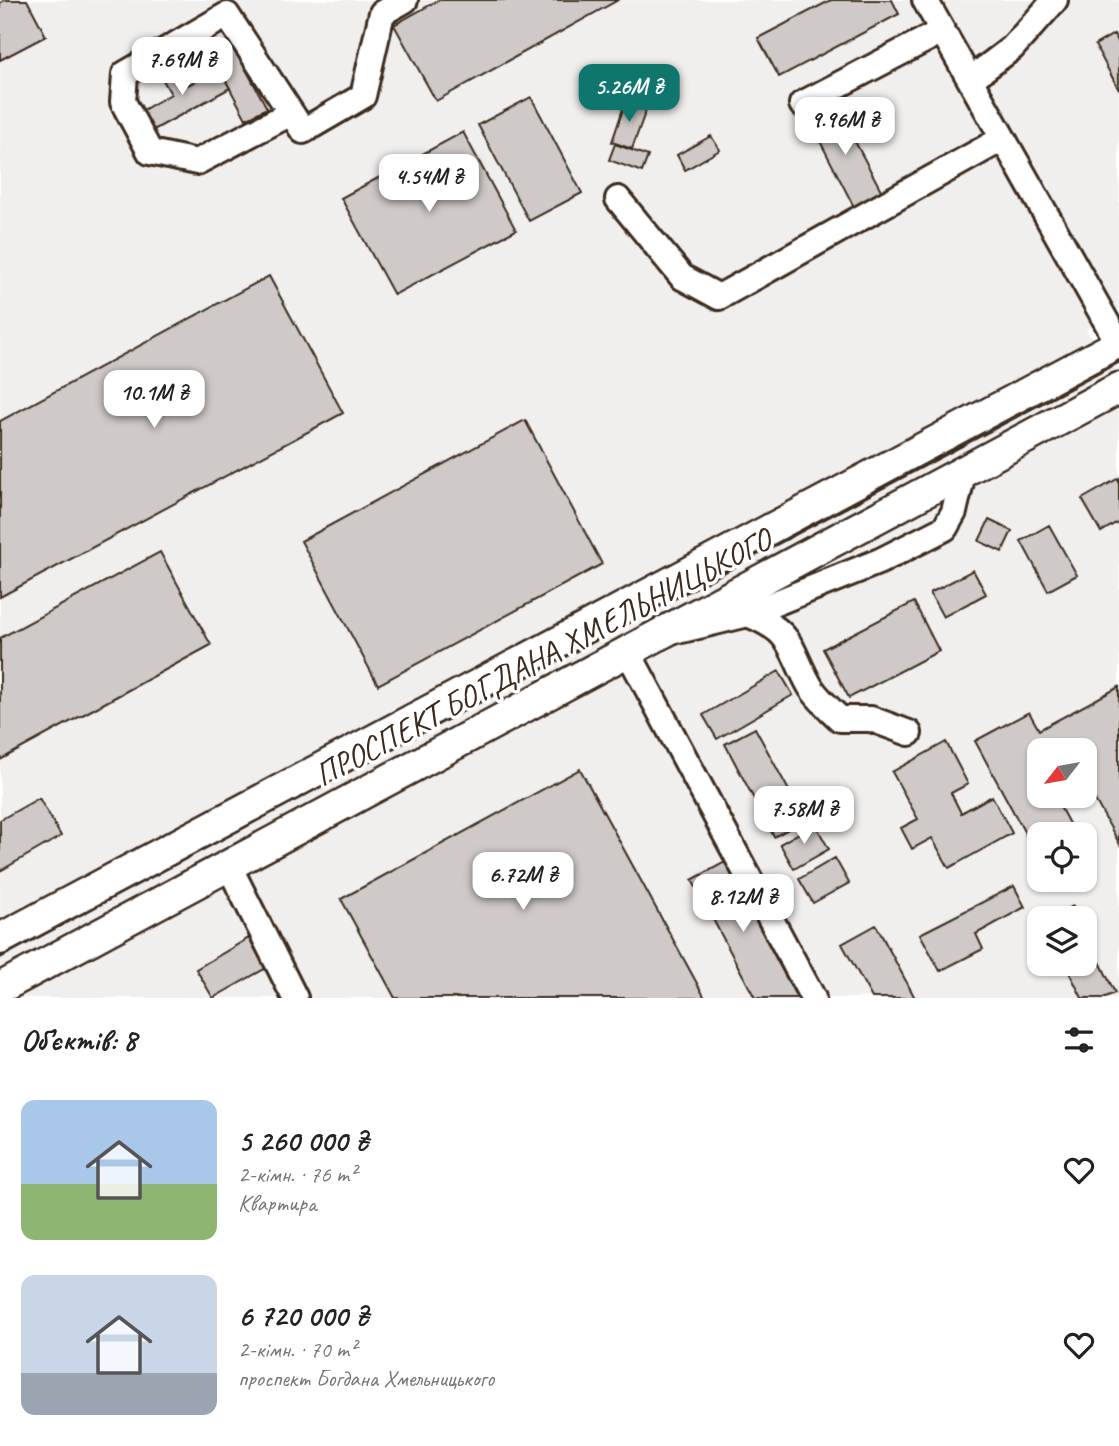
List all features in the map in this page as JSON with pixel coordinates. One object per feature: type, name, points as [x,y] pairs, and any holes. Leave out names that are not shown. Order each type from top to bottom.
[{"type":"main road","name":"ПРОСПЕКТ БОГДАНА ХМЕЛЬНИЦЬКОГО","points":[[0,939],[1119,344]]},
{"type":"main road","name":"ПРОСПЕКТ БОГДАНА ХМЕЛЬНИЦЬКОГО","points":[[0,988],[1119,388]]},
{"type":"lane","points":[[291,113],[197,162],[150,152],[123,102],[125,74],[227,15],[303,131],[363,96],[382,13],[405,0]]},
{"type":"lane","points":[[925,0],[1119,344]]},
{"type":"lane","points":[[970,80],[1012,48],[1055,0]]},
{"type":"lane","points":[[802,104],[942,31]]},
{"type":"lane","points":[[618,199],[682,277],[719,297],[1002,139]]},
{"type":"lane","points":[[658,636],[748,614],[880,561],[945,528],[954,512],[962,473]]},
{"type":"lane","points":[[748,614],[771,623],[785,637],[796,652],[811,688],[840,719],[871,719],[909,733]]},
{"type":"lane","points":[[628,652],[813,998]]},
{"type":"lane","points":[[228,864],[295,998]]},
{"type":"shaded area","points":[[0,0],[1119,0],[1119,311],[1086,330],[1119,370],[1119,998],[0,998]]},
{"type":"building","points":[[5,0],[27,0],[46,36],[0,60],[0,3]]},
{"type":"building","points":[[439,0],[618,0],[436,101],[394,25]]},
{"type":"building","points":[[831,0],[892,0],[899,14],[779,77],[758,38]]},
{"type":"building","points":[[1114,34],[1119,43],[1119,90],[1095,45]]},
{"type":"building","points":[[231,42],[267,108],[246,119],[211,53]]},
{"type":"building","points":[[176,63],[188,85],[219,69],[230,88],[148,133],[138,113],[171,94],[159,73]]},
{"type":"building","points":[[531,97],[582,193],[529,221],[478,125]]},
{"type":"building","points":[[626,100],[647,107],[632,149],[612,142]]},
{"type":"building","points":[[836,106],[882,192],[854,207],[809,120]]},
{"type":"building","points":[[463,132],[516,230],[394,295],[341,198]]},
{"type":"building","points":[[711,136],[720,150],[685,170],[677,155]]},
{"type":"building","points":[[615,144],[648,156],[642,172],[609,160]]},
{"type":"building","points":[[269,276],[343,413],[0,597],[0,421]]},
{"type":"building","points":[[525,420],[602,564],[378,685],[301,541]]},
{"type":"building","points":[[1119,478],[1119,521],[1101,532],[1082,499]]},
{"type":"building","points":[[989,520],[1012,531],[1002,552],[979,541]]},
{"type":"building","points":[[1049,525],[1077,575],[1048,591],[1021,541]]},
{"type":"building","points":[[160,552],[211,645],[0,760],[0,638]]},
{"type":"building","points":[[973,570],[986,594],[943,617],[930,593]]},
{"type":"building","points":[[914,602],[939,651],[849,698],[823,649]]},
{"type":"building","points":[[779,671],[793,695],[717,739],[703,715]]},
{"type":"building","points":[[1119,687],[1119,843],[1097,803],[1097,738],[1027,738],[1027,808],[1061,808],[1068,822],[1027,822],[1027,837],[975,741],[1029,712],[1039,730]]},
{"type":"building","points":[[755,728],[805,820],[774,837],[725,744]]},
{"type":"building","points":[[946,742],[968,784],[951,793],[961,813],[992,796],[1012,833],[949,868],[932,838],[912,849],[901,828],[918,819],[892,772]]},
{"type":"building","points":[[580,769],[705,998],[395,998],[341,899]]},
{"type":"building","points":[[39,798],[61,836],[0,871],[0,820]]},
{"type":"building","points":[[815,824],[829,849],[794,869],[780,844]]},
{"type":"building","points":[[835,858],[849,883],[813,903],[799,879]]},
{"type":"building","points":[[725,862],[797,998],[755,998],[692,880]]},
{"type":"building","points":[[1014,886],[1025,907],[976,934],[983,949],[940,971],[920,934]]},
{"type":"building","points":[[876,925],[915,998],[872,998],[842,944]]},
{"type":"building","points":[[249,938],[266,968],[213,998],[196,969]]},
{"type":"building","points":[[1097,956],[1115,993],[1103,998],[1082,998],[1071,976],[1097,976]]},
{"type":"tram line","points":[[0,958],[1119,360]]}]
